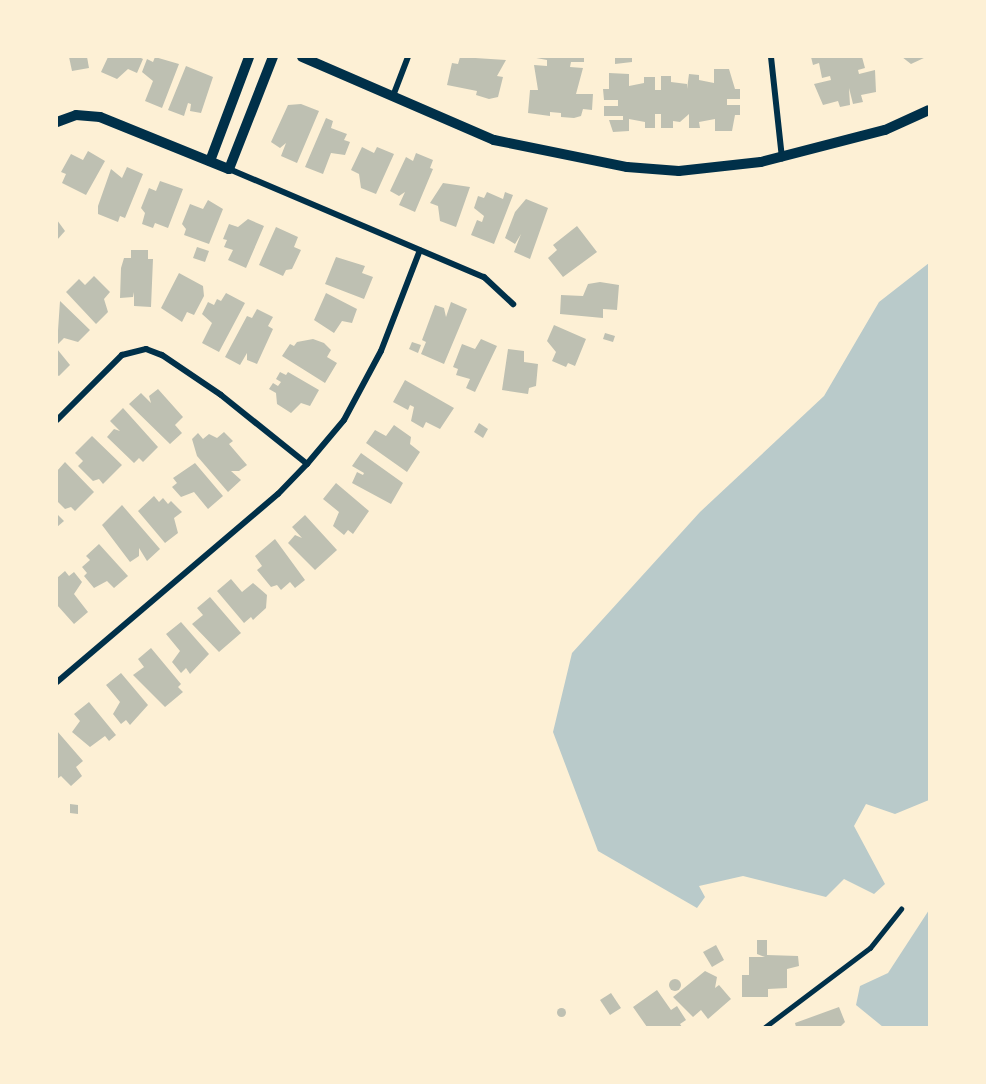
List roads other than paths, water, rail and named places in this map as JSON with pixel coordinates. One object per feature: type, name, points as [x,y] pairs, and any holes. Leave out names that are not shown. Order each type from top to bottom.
[{"type":"street","points":[[210,161],[249,57]]},
{"type":"street","points":[[229,169],[273,57]]},
{"type":"street","points":[[302,57],[494,140],[627,168],[679,171],[782,158],[885,130],[929,110]]},
{"type":"street","points":[[393,96],[408,57]]},
{"type":"street","points":[[771,57],[782,158]]},
{"type":"street","points":[[57,122],[76,115],[100,117],[484,277],[513,304]]},
{"type":"street","points":[[57,682],[278,494],[344,420],[381,351],[420,250]]},
{"type":"street","points":[[57,420],[122,355],[146,349],[162,355],[221,395],[307,464]]},
{"type":"lane","points":[[765,1027],[870,948],[901,909]]}]
